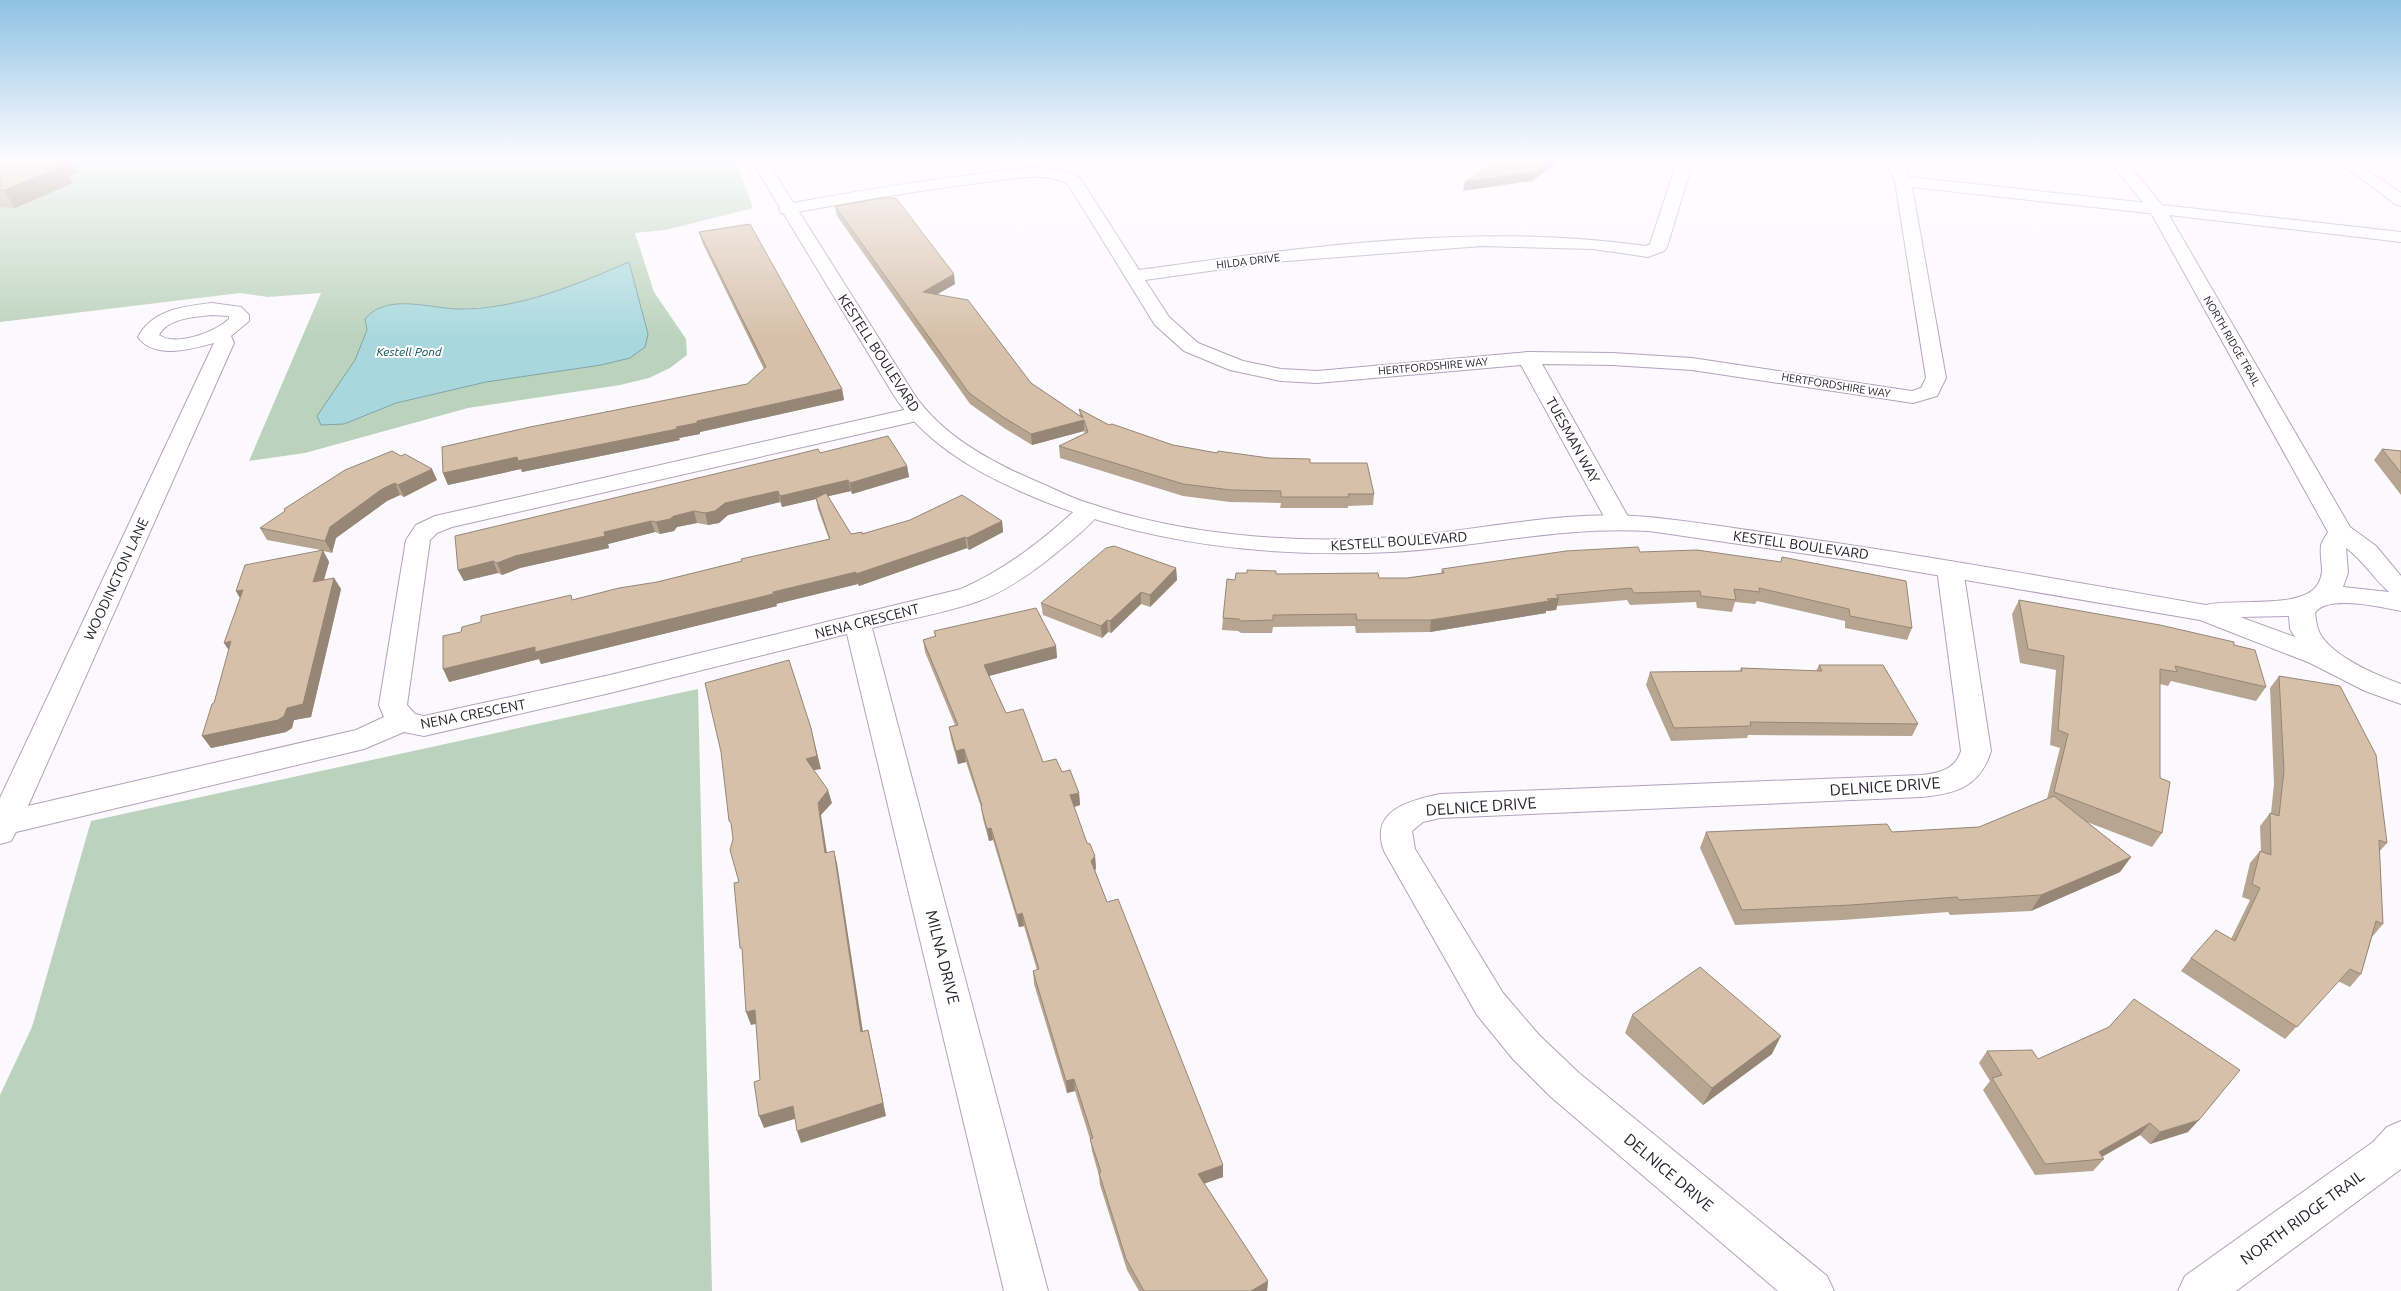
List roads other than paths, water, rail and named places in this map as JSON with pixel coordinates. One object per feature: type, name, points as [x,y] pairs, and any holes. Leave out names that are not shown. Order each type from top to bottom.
[{"type":"street","name":"KESTELL BOULEVARD","points":[[793,218],[917,414],[959,451],[1015,481],[1089,511],[1187,536],[1280,544],[1338,546],[1406,543],[1567,524],[1619,522],[1739,536],[1950,569],[2206,613],[2243,630],[2291,644],[2336,663]]},
{"type":"street","name":"HERTFORDSHIRE WAY","points":[[1097,218],[1162,321],[1192,346],[1237,366],[1281,375],[1317,377],[1528,358],[1582,357],[1692,364],[1908,396],[1930,392],[1936,378],[1909,218]]},
{"type":"street","name":"HILDA DRIVE","points":[[1133,276],[1284,256],[1482,242],[1593,244],[1648,252],[1658,247],[1667,218]]},
{"type":"street","name":"NORTH RIDGE TRAIL","points":[[2163,218],[2340,532],[2367,551],[2386,576],[2401,589]]},
{"type":"street","points":[[2238,218],[2401,237]]},
{"type":"street","name":"WOODINGTON LANE","points":[[2,828],[224,343],[220,334]]},
{"type":"street","name":"TUESMAN WAY","points":[[1528,358],[1619,522]]},
{"type":"street","name":"NENA CRESCENT","points":[[917,414],[444,521],[429,528],[421,534],[418,540],[393,705],[395,714],[402,721],[424,726],[550,699],[970,595],[1013,575],[1067,532],[1089,511]]},
{"type":"street","points":[[2340,532],[2332,544],[2336,561],[2333,583],[2329,591],[2314,601],[2301,616],[2304,630],[2316,646],[2336,663],[2364,679],[2401,694]]},
{"type":"street","name":"DELNICE DRIVE","points":[[1812,1291],[1566,1085],[1517,1038],[1490,1004],[1400,851],[1396,842],[1396,828],[1405,817],[1412,813],[1440,806],[1921,786],[1940,784],[1957,779],[1970,768],[1976,751],[1950,569]]},
{"type":"street","name":"KESTELL BOULEVARD","points":[[2206,613],[2230,609],[2282,609],[2314,601],[2353,595],[2401,603]]},
{"type":"street","name":"MILNA DRIVE","points":[[858,624],[1026,1291]]},
{"type":"street","points":[[2364,679],[2401,713]]},
{"type":"street","name":"WOODINGTON LANE","points":[[2,828],[364,739],[402,721]]},
{"type":"street","name":"NORTH RIDGE TRAIL","points":[[2200,1291],[2387,1155],[2401,1140]]},
{"type":"water","name":"Kestell Pond","points":[[629,262],[648,334],[645,347],[630,358],[601,365],[486,382],[396,403],[344,424],[321,425],[317,416],[355,360],[367,330],[365,319],[374,311],[385,306],[397,304],[460,309],[504,305],[568,287]]}]
